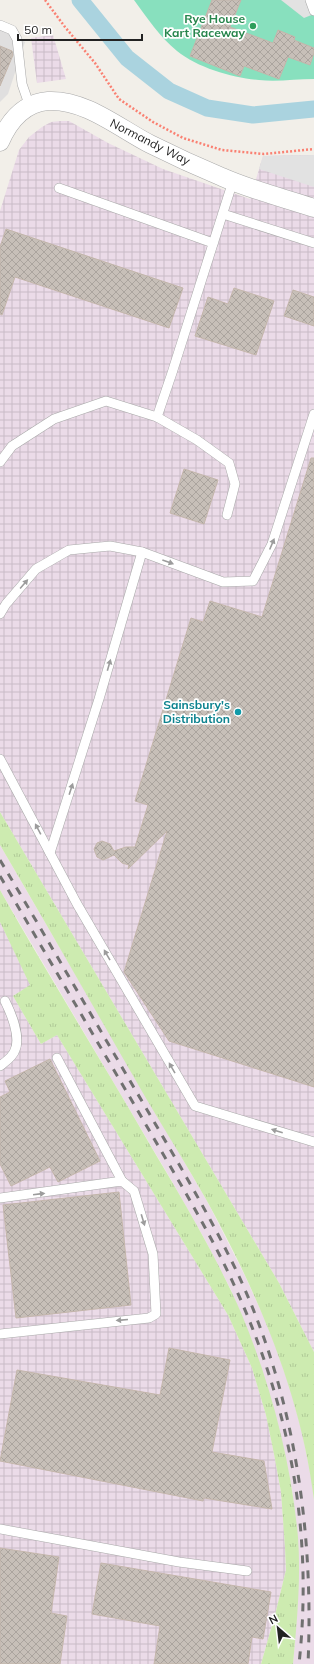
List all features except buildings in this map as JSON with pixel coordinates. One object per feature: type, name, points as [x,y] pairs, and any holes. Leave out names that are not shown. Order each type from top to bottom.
[{"type":"street","name":"Normandy Way","points":[[0,142],[6,129],[16,116],[30,107],[48,101],[69,102],[90,110],[150,144],[233,181],[314,208]]},
{"type":"lane","points":[[310,0],[314,11]]},
{"type":"lane","points":[[0,25],[12,30],[17,39],[22,84],[30,107]]},
{"type":"lane","points":[[157,417],[233,181]]},
{"type":"lane","points":[[58,188],[214,243]]},
{"type":"lane","points":[[223,214],[314,243]]},
{"type":"lane","points":[[0,462],[12,446],[54,419],[106,401],[157,417],[197,440],[229,463],[236,484],[227,515]]},
{"type":"lane","points":[[0,614],[6,604],[36,569],[69,550],[110,546],[142,552],[223,582],[253,581],[272,544],[314,414]]},
{"type":"lane","points":[[50,853],[99,699],[142,552]]},
{"type":"lane","points":[[0,759],[77,904],[195,1106],[314,1142]]},
{"type":"lane","points":[[0,1066],[9,1059],[16,1050],[15,1027],[5,1001]]},
{"type":"lane","points":[[0,1334],[149,1318],[156,1314],[153,1254],[134,1191],[122,1182],[56,1058]]},
{"type":"lane","points":[[0,1198],[122,1182]]},
{"type":"lane","points":[[0,1530],[179,1562],[247,1570]]},
{"type":"path","points":[[45,0],[65,28],[95,63],[119,99],[153,122],[183,138],[222,150],[264,154],[314,149]]},
{"type":"shaded area","points":[[281,0],[314,0],[314,14],[304,18]]},
{"type":"shaded area","points":[[0,27],[25,42],[8,94],[0,102]]},
{"type":"shaded area","points":[[53,35],[66,79],[37,83],[31,38]]},
{"type":"shaded area","points":[[69,121],[108,143],[163,169],[250,199],[263,156],[314,155],[314,1352],[279,1283],[0,812],[0,211],[19,150],[29,137],[42,127],[51,122]]},
{"type":"shaded area","points":[[314,155],[314,187],[259,169],[263,156]]},
{"type":"shaded area","points":[[0,845],[207,1201],[245,1276],[270,1331],[290,1388],[302,1432],[312,1482],[314,1500],[314,1664],[293,1664],[295,1641],[295,1515],[292,1489],[278,1425],[253,1344],[231,1290],[204,1238],[0,890]]},
{"type":"shaded area","points":[[0,922],[31,985],[13,996],[41,1044],[57,1035],[228,1315],[252,1368],[266,1415],[281,1492],[286,1570],[261,1664],[0,1664]]},
{"type":"green space","name":"Rye House Kart Raceway","points":[[134,0],[314,0],[314,79],[266,81],[238,77],[205,67],[185,57],[171,46],[154,27]]},
{"type":"green space","points":[[0,812],[279,1283],[314,1352],[314,1500],[308,1461],[288,1383],[260,1309],[226,1236],[200,1188],[147,1100],[0,845]]},
{"type":"green space","points":[[0,890],[174,1185],[221,1271],[242,1315],[271,1396],[285,1452],[295,1509],[298,1537],[299,1585],[293,1664],[261,1664],[286,1570],[281,1492],[266,1415],[252,1368],[228,1315],[57,1035],[41,1044],[13,996],[30,985],[0,922]]},
{"type":"waterway","points":[[80,0],[127,58],[169,91],[207,108],[253,115],[314,109]]},
{"type":"railway","points":[[0,860],[192,1188],[236,1270],[256,1316],[273,1364],[286,1413],[296,1462],[303,1512],[307,1563],[309,1613],[308,1664]]},
{"type":"railway","points":[[0,876],[197,1212],[219,1253],[250,1321],[267,1368],[281,1416],[292,1464],[299,1513],[303,1562],[303,1613],[299,1664]]},
{"type":"place","name":"Rye House Kart Raceway","points":[[253,26]]},
{"type":"place","name":"Sainsbury's Distribution","points":[[238,712]]}]
